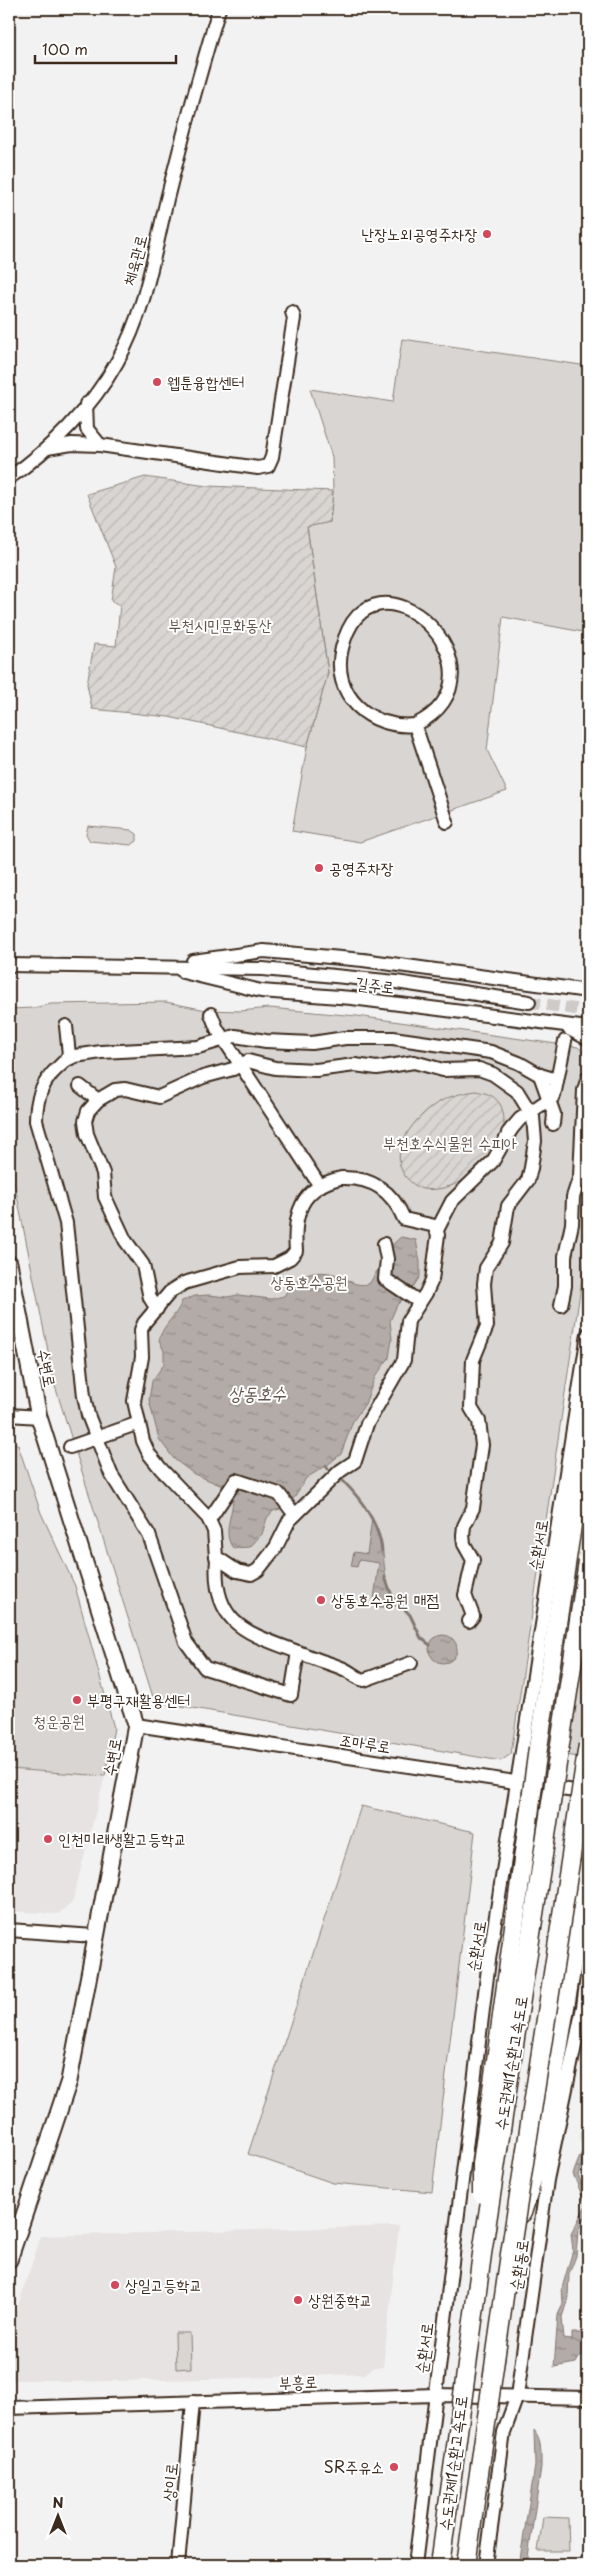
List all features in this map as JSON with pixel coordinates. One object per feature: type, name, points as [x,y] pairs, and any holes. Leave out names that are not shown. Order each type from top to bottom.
[{"type":"highway","points":[[482,2254],[482,2164],[525,1835],[588,1421]]},
{"type":"highway","name":"수도권제1순환고속도로","points":[[440,2565],[482,2254],[588,1561]]},
{"type":"highway","name":"수도권제1순환고속도로","points":[[466,2565],[510,2254],[588,1745]]},
{"type":"highway","points":[[510,2254],[542,2147],[588,1867]]},
{"type":"main road","name":"수변로","points":[[9,1263],[39,1417],[136,1725],[94,1936],[69,2081],[9,2260]]},
{"type":"street","name":"체육관로","points":[[9,478],[45,448],[95,396],[117,362],[136,321],[189,108],[219,9]]},
{"type":"street","points":[[45,448],[72,444],[100,445],[258,468],[268,466],[272,457],[294,318],[292,312]]},
{"type":"street","points":[[86,404],[87,429],[100,445]]},
{"type":"street","points":[[376,605],[402,606],[418,613],[432,626],[448,656],[451,679],[444,702],[429,718],[415,726],[390,724],[363,713],[350,700],[344,684],[340,667],[341,650],[346,634],[363,612],[376,605]]},
{"type":"street","points":[[415,726],[448,822]]},
{"type":"street","name":"길주로","points":[[159,967],[264,951],[363,960],[588,991]]},
{"type":"street","name":"길주로","points":[[9,965],[263,969],[396,982],[528,1002]]},
{"type":"street","name":"길주로","points":[[159,967],[261,991],[352,998],[588,1028]]},
{"type":"street","points":[[564,988],[588,980]]},
{"type":"street","points":[[211,1014],[224,1040],[320,1186]]},
{"type":"street","points":[[558,1024],[588,1039]]},
{"type":"street","points":[[65,1061],[69,1051],[66,1026]]},
{"type":"street","points":[[298,1652],[291,1696],[205,1668],[186,1642],[149,1534],[111,1474],[84,1396],[66,1223],[36,1121],[36,1108],[44,1087],[49,1077],[65,1061],[76,1056],[101,1052],[178,1049],[235,1036],[266,1042],[312,1043],[345,1038],[393,1038],[491,1052],[519,1063],[540,1075],[557,1080]]},
{"type":"street","points":[[437,1230],[435,1226],[404,1218],[390,1195],[372,1182],[341,1178],[320,1186],[307,1197],[297,1215],[295,1228],[296,1251],[290,1258],[274,1266],[240,1267],[191,1280],[170,1292],[144,1323],[141,1330],[142,1358],[134,1401],[143,1441],[149,1454],[209,1520],[214,1531],[214,1554],[217,1559],[237,1571],[251,1574],[258,1570],[291,1511],[355,1461],[367,1424],[404,1360],[408,1321],[432,1280],[437,1230],[452,1201],[493,1162],[508,1132],[530,1112],[554,1096],[565,1041]]},
{"type":"street","points":[[157,1309],[150,1298],[143,1265],[125,1240],[105,1197],[103,1173],[87,1134],[86,1122],[88,1111],[98,1100],[115,1090],[125,1089],[159,1097],[203,1077],[224,1073],[248,1061],[275,1068],[316,1070],[355,1065],[376,1068],[414,1062],[443,1070],[479,1069],[493,1074],[512,1087],[524,1100],[530,1112],[535,1130],[528,1180],[508,1206],[502,1243],[486,1268],[484,1284],[487,1326],[472,1360],[471,1408],[478,1421],[482,1444],[472,1508],[464,1526],[463,1536],[464,1544],[472,1560],[465,1595],[473,1616],[469,1621]]},
{"type":"street","points":[[540,1075],[554,1114],[553,1124]]},
{"type":"street","points":[[561,1305],[565,1286],[565,1256],[572,1224],[574,1197],[580,1176],[584,1090],[588,1077]]},
{"type":"street","points":[[80,1086],[98,1100]]},
{"type":"street","points":[[384,1246],[385,1279],[412,1297]]},
{"type":"street","name":"순환서로","points":[[415,2565],[489,1960],[588,1334]]},
{"type":"street","points":[[9,1415],[39,1417]]},
{"type":"street","points":[[70,1447],[139,1423]]},
{"type":"street","points":[[209,1520],[236,1480],[279,1494],[291,1511]]},
{"type":"street","points":[[217,1559],[216,1591],[232,1619],[250,1633],[322,1663],[343,1668],[357,1678],[364,1680],[411,1664]]},
{"type":"street","name":"조마루로","points":[[136,1725],[588,1793]]},
{"type":"street","points":[[9,1930],[94,1936]]},
{"type":"street","name":"순환동로","points":[[486,2565],[504,2432],[517,2396],[547,2180],[583,2007],[588,1969]]},
{"type":"street","name":"부흥로","points":[[9,2408],[435,2395],[588,2398]]},
{"type":"street","name":"상이로","points":[[178,2565],[193,2402]]},
{"type":"shaded area","name":"인천미래생활고등학교","points":[[9,1769],[105,1776],[72,1903],[58,1914],[9,1911]]},
{"type":"shaded area","points":[[399,2226],[383,2367],[374,2367],[365,2374],[66,2382],[57,2380],[9,2380],[9,2333],[41,2236]]},
{"type":"green space","points":[[402,339],[588,366],[588,633],[503,617],[487,750],[507,791],[360,842],[292,831],[307,747],[328,673],[307,526],[330,522],[333,491],[332,457],[310,389],[393,402]]},
{"type":"green space","name":"부천시민문화동산","points":[[145,477],[207,486],[333,491],[330,522],[307,527],[328,673],[307,747],[169,717],[92,709],[87,684],[94,644],[116,646],[120,605],[111,601],[116,567],[87,494]]},
{"type":"green space","points":[[88,826],[131,830],[137,834],[137,841],[131,845],[90,841],[86,834]]},
{"type":"green space","name":"상동호수공원","points":[[166,1002],[206,1010],[241,1011],[269,1008],[357,1016],[578,1047],[588,1056],[588,1239],[511,1754],[501,1761],[158,1702],[153,1697],[55,1386],[9,1156],[9,1009],[33,1008],[51,1004]]},
{"type":"green space","name":"부천호수식물원 수피아","points":[[476,1091],[492,1096],[502,1109],[504,1124],[501,1139],[493,1153],[469,1177],[454,1185],[438,1189],[423,1189],[416,1186],[405,1176],[400,1166],[399,1156],[401,1146],[412,1126],[428,1110],[445,1099]]},
{"type":"green space","name":"청운공원","points":[[9,1437],[18,1445],[41,1513],[75,1586],[114,1728],[105,1776],[9,1769]]},
{"type":"green space","points":[[574,1576],[588,1578],[588,1647],[563,1644]]},
{"type":"green space","points":[[560,1657],[588,1661],[588,1694],[579,1757],[546,1752]]},
{"type":"green space","points":[[361,1806],[475,1832],[432,2192],[333,2183],[248,2154]]},
{"type":"green space","points":[[175,2333],[190,2333],[191,2368],[176,2369]]},
{"type":"green space","points":[[543,2517],[568,2518],[569,2551],[538,2551]]},
{"type":"water","name":"상동호수","points":[[401,1237],[416,1240],[420,1262],[420,1276],[410,1292],[397,1305],[390,1321],[392,1339],[389,1358],[375,1377],[365,1404],[353,1421],[341,1454],[306,1478],[295,1497],[280,1509],[273,1511],[267,1518],[262,1534],[250,1547],[233,1548],[228,1534],[233,1497],[232,1490],[194,1474],[174,1459],[159,1439],[149,1400],[152,1381],[164,1364],[164,1351],[159,1340],[161,1334],[177,1312],[182,1301],[195,1296],[227,1297],[238,1295],[271,1299],[284,1296],[300,1278],[323,1272],[340,1276],[356,1284],[369,1284],[385,1254]]},
{"type":"water","points":[[372,1519],[381,1541],[387,1582],[399,1604],[392,1608],[373,1606],[379,1563],[359,1560],[357,1567],[351,1566],[354,1552],[367,1554]]},
{"type":"water","points":[[443,1635],[453,1639],[457,1649],[453,1659],[443,1663],[433,1659],[429,1649],[433,1639]]},
{"type":"water","points":[[588,2116],[586,2130],[587,2150],[578,2175],[587,2196],[588,2210],[578,2231],[576,2256],[569,2274],[568,2299],[562,2317],[564,2339],[572,2340],[572,2333],[588,2333],[588,2354],[580,2356],[576,2363],[554,2367],[558,2315],[563,2303],[562,2288],[573,2250],[571,2234],[586,2205],[573,2174],[582,2151],[581,2132]]},
{"type":"water","points":[[534,2430],[540,2442],[541,2467],[527,2565],[519,2565],[535,2466]]},
{"type":"waterway","points":[[338,1476],[367,1510],[377,1529],[382,1551]]},
{"type":"waterway","points":[[385,1577],[392,1596],[410,1615],[421,1638],[430,1645]]},
{"type":"tunnel","points":[[529,1002],[588,1011]]},
{"type":"place","name":"난장노외공영주차장","points":[[487,234]]},
{"type":"place","name":"웹툰융합센터","points":[[157,382]]},
{"type":"place","name":"공영주차장","points":[[319,868]]},
{"type":"place","name":"상동호수공원 매점","points":[[321,1600]]},
{"type":"place","name":"부평구재활용센터","points":[[77,1700]]},
{"type":"place","name":"인천미래생활고등학교","points":[[48,1839]]},
{"type":"place","name":"상일고등학교","points":[[115,2285]]},
{"type":"place","name":"상원중학교","points":[[298,2300]]},
{"type":"place","name":"SR주유소","points":[[394,2467]]}]
